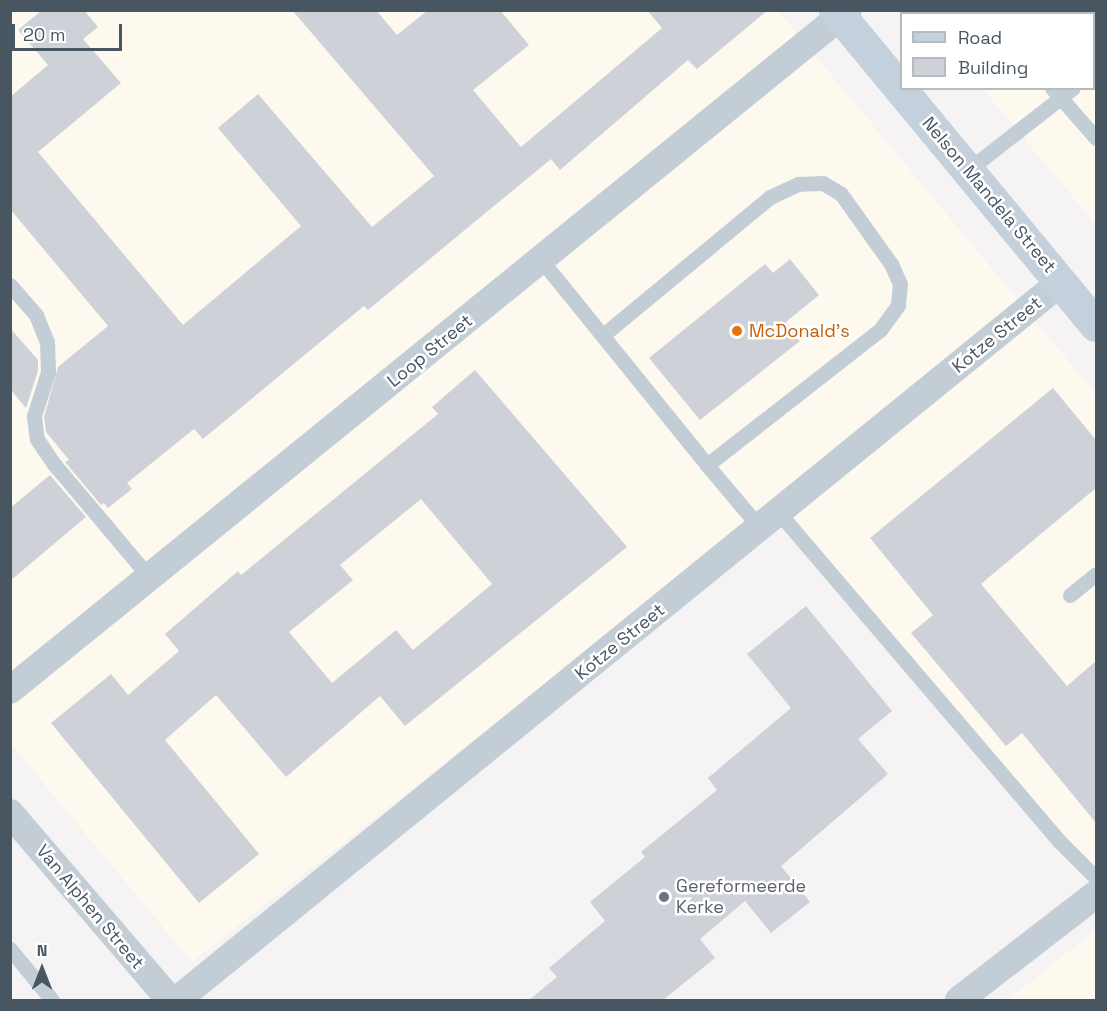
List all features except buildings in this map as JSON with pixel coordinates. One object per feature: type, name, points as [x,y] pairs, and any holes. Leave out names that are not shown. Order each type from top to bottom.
[{"type":"main road","name":"Nelson Mandela Street","points":[[841,13],[900,86]]},
{"type":"main road","name":"Nelson Mandela Street","points":[[903,90],[1096,323]]},
{"type":"street","name":"Loop Street","points":[[10,690],[542,261],[841,13]]},
{"type":"street","name":"Kotze Street","points":[[177,1000],[770,521],[1061,282]]},
{"type":"street","name":"Van Alphen Street","points":[[10,813],[170,1000]]},
{"type":"street","points":[[959,1000],[1096,894]]},
{"type":"lane","points":[[968,170],[1062,92],[1096,138]]},
{"type":"lane","points":[[603,334],[770,197],[798,183],[823,183],[841,194],[891,264],[900,284],[898,305],[880,330],[707,465]]},
{"type":"lane","points":[[542,261],[707,465],[770,521],[1096,878]]},
{"type":"lane","points":[[10,285],[36,315],[46,342],[48,372],[34,416],[37,439],[54,464],[149,577]]},
{"type":"lane","points":[[1070,595],[1096,574]]},
{"type":"lane","points":[[10,949],[52,1000]]},
{"type":"shaded area","points":[[10,11],[778,11],[1096,394],[1096,880],[779,499],[192,962],[11,744]]},
{"type":"shaded area","points":[[1096,11],[1096,225],[984,90],[1095,90],[1095,12],[919,12]]},
{"type":"shaded area","points":[[1096,930],[1096,1000],[1007,1000]]},
{"type":"place","name":"McDonald's","points":[[737,331]]},
{"type":"place","name":"Gereformeerde Kerke","points":[[664,897]]}]
